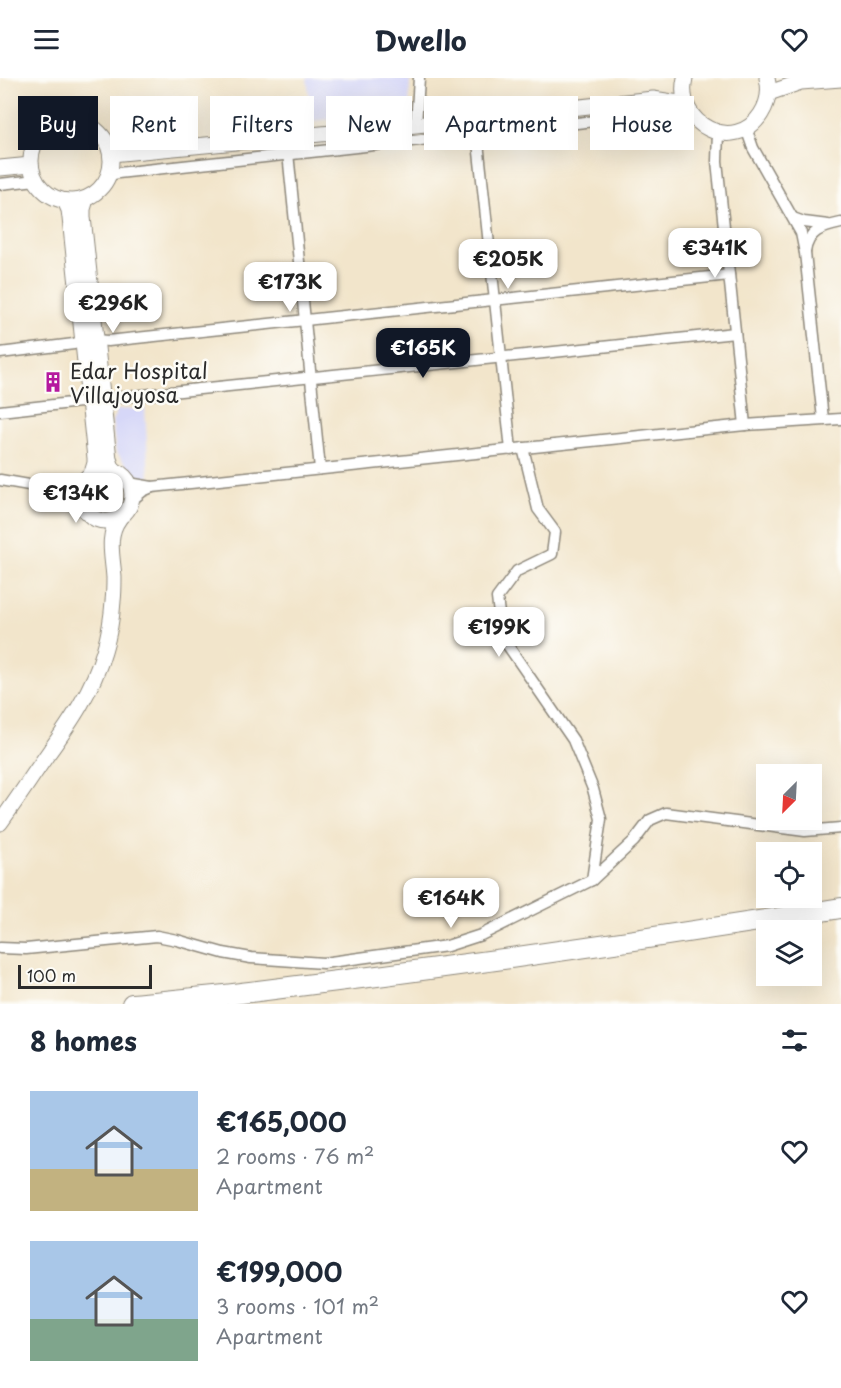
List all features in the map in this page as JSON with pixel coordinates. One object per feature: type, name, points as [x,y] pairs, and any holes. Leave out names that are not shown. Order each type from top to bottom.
[{"type":"highway","points":[[132,1004],[249,993],[455,967],[841,908]]},
{"type":"main road","points":[[782,78],[801,82]]},
{"type":"main road","points":[[694,116],[704,127],[718,132],[732,133],[746,128],[758,119],[765,107],[768,86],[841,79]]},
{"type":"main road","points":[[658,96],[684,80]]},
{"type":"main road","points":[[684,80],[684,96]]},
{"type":"main road","points":[[111,154],[590,106]]},
{"type":"main road","points":[[66,121],[78,121],[100,132],[111,154],[112,165],[103,186],[86,199],[75,201],[65,201],[42,189],[31,165],[36,141],[54,124],[66,121]]},
{"type":"main road","points":[[0,168],[31,165]]},
{"type":"main road","points":[[86,199],[83,217],[90,340]]},
{"type":"main road","points":[[65,201],[69,210],[90,340],[97,403],[113,470]]},
{"type":"main road","points":[[97,403],[95,463],[80,491],[81,502],[89,514],[98,520],[111,542]]},
{"type":"main road","points":[[0,823],[84,700],[96,676],[104,650],[113,602],[114,577],[111,542],[114,527],[131,506],[133,494],[129,483],[121,474],[113,470],[100,469],[88,477]]},
{"type":"main road","points":[[98,520],[106,522],[119,519]]},
{"type":"street","points":[[416,125],[418,78]]},
{"type":"street","points":[[746,128],[753,148],[801,233],[823,419]]},
{"type":"street","points":[[718,132],[717,155],[746,425]]},
{"type":"street","points":[[109,175],[424,139]]},
{"type":"street","points":[[479,150],[511,450]]},
{"type":"street","points":[[288,153],[320,469]]},
{"type":"street","points":[[0,184],[36,180]]},
{"type":"street","points":[[793,218],[809,223],[836,224]]},
{"type":"street","points":[[805,253],[806,243],[813,233],[836,224]]},
{"type":"street","points":[[0,352],[74,344],[90,340],[108,341],[729,275]]},
{"type":"street","points":[[0,411],[80,402],[97,403],[113,398],[311,376],[735,333]]},
{"type":"street","points":[[129,483],[152,487],[746,425],[841,419]]},
{"type":"street","points":[[524,448],[538,509],[555,532],[552,554],[517,572],[497,598],[502,637],[573,740],[593,789],[601,819],[592,880]]},
{"type":"street","points":[[58,489],[71,487],[88,477]]},
{"type":"street","points":[[0,480],[58,489],[81,502]]},
{"type":"street","points":[[132,500],[152,487]]},
{"type":"street","points":[[0,948],[26,949],[157,936],[251,958],[323,963],[447,945],[481,935],[592,880],[634,841],[650,820],[666,813],[805,831],[841,828]]},
{"type":"shaded area","points":[[307,78],[410,78],[409,96],[326,96],[326,120],[314,121],[314,96],[309,96]]},
{"type":"shaded area","points":[[145,408],[149,478],[139,478],[116,453],[112,422],[117,410]]},
{"type":"place","name":"Edar Hospital Villajoyosa","points":[[53,382]]}]
